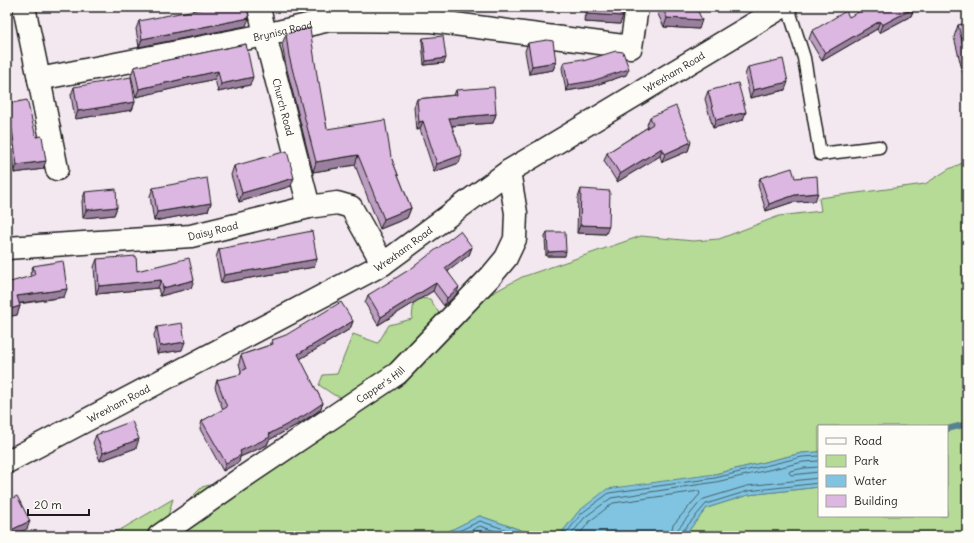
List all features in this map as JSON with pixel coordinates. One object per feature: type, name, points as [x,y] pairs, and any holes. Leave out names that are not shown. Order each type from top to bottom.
[{"type":"street","points":[[24,7],[57,170]]},
{"type":"street","name":"Church Road","points":[[259,7],[309,207]]},
{"type":"street","name":"Brynisa Road","points":[[39,79],[265,35],[329,20],[431,21],[631,47],[637,7]]},
{"type":"street","name":"Wrexham Road","points":[[7,462],[383,264],[509,171],[782,7]]},
{"type":"street","name":"Capper's Hill","points":[[159,536],[398,373],[491,276],[506,258],[515,239],[516,213],[509,171]]},
{"type":"street","name":"Daisy Road","points":[[7,248],[191,236],[309,207],[337,203],[351,207],[383,264]]},
{"type":"lane","points":[[788,7],[804,58],[820,154],[879,147]]},
{"type":"green space","points":[[967,161],[967,536],[684,536],[707,508],[748,495],[818,487],[818,517],[948,517],[948,425],[818,425],[818,452],[802,453],[715,474],[579,511],[559,536],[538,536],[480,516],[439,536],[100,536],[120,530],[173,499],[167,519],[182,526],[187,502],[202,487],[221,482],[361,403],[334,395],[319,385],[323,375],[337,374],[353,334],[378,343],[389,325],[412,319],[414,298],[430,299],[439,313],[465,308],[522,277],[641,236],[693,241],[719,239],[779,216],[821,211],[819,198],[925,184],[949,169]]},
{"type":"water","points":[[818,452],[818,487],[748,495],[707,508],[684,536],[559,536],[579,511],[607,489],[715,474],[802,453]]},
{"type":"water","points":[[480,516],[538,536],[439,536]]},
{"type":"building","points":[[210,7],[247,7],[249,18],[142,39],[139,21]]},
{"type":"building","points":[[587,7],[624,7],[623,16],[587,14]]},
{"type":"building","points":[[662,7],[696,7],[702,20],[667,18]]},
{"type":"building","points":[[868,7],[914,8],[882,25],[880,21],[825,53],[812,31],[846,11],[849,17]]},
{"type":"building","points":[[967,23],[967,61],[958,25]]},
{"type":"building","points":[[310,28],[327,129],[385,120],[391,157],[411,208],[384,219],[358,155],[316,162],[289,56],[286,34]]},
{"type":"building","points":[[443,36],[446,58],[426,61],[423,38]]},
{"type":"building","points":[[547,40],[553,41],[556,62],[532,66],[528,43]]},
{"type":"building","points":[[246,44],[253,77],[221,84],[218,71],[139,89],[134,67]]},
{"type":"building","points":[[616,51],[623,52],[629,69],[592,81],[568,85],[564,62],[583,59],[583,61]]},
{"type":"building","points":[[783,59],[788,82],[753,90],[748,67]]},
{"type":"building","points":[[7,75],[12,103],[27,100],[36,137],[42,136],[46,161],[17,165],[12,129],[7,130]]},
{"type":"building","points":[[131,77],[135,102],[78,111],[74,87]]},
{"type":"building","points":[[738,83],[746,112],[716,120],[708,91]]},
{"type":"building","points":[[494,87],[496,114],[449,118],[462,155],[437,164],[423,121],[419,122],[417,99],[457,95],[456,90]]},
{"type":"building","points":[[676,106],[691,142],[665,154],[662,148],[620,174],[607,153],[653,124],[650,117]]},
{"type":"building","points":[[287,151],[294,178],[242,193],[234,166]]},
{"type":"building","points":[[792,168],[795,178],[817,176],[818,193],[795,195],[769,204],[760,178]]},
{"type":"building","points":[[207,178],[211,203],[157,212],[153,188]]},
{"type":"building","points":[[116,189],[117,207],[86,210],[85,192]]},
{"type":"building","points":[[581,189],[610,191],[609,226],[580,225]]},
{"type":"building","points":[[312,231],[317,259],[224,275],[219,249]]},
{"type":"building","points":[[460,231],[472,247],[445,268],[459,287],[447,298],[436,283],[381,317],[368,295],[412,268]]},
{"type":"building","points":[[547,232],[565,232],[566,251],[548,252]]},
{"type":"building","points":[[136,256],[137,271],[189,258],[194,280],[163,288],[161,280],[99,286],[97,259]]},
{"type":"building","points":[[63,261],[67,289],[17,296],[20,306],[7,310],[7,283],[35,275],[33,266]]},
{"type":"building","points":[[341,302],[353,321],[298,354],[323,403],[305,415],[269,434],[270,437],[240,451],[241,455],[226,463],[202,421],[227,407],[217,380],[241,374],[241,371],[246,369],[241,355],[273,344],[272,340],[286,335]]},
{"type":"building","points":[[182,323],[185,342],[160,346],[157,327]]},
{"type":"building","points":[[132,421],[139,439],[103,453],[96,435]]},
{"type":"building","points":[[17,496],[30,521],[7,532],[7,501]]},
{"type":"waterway","points":[[948,429],[967,424]]}]
